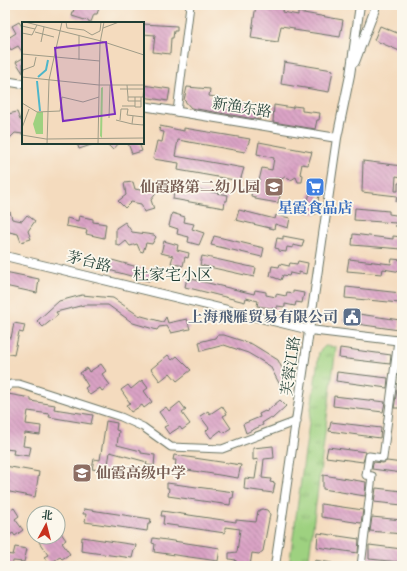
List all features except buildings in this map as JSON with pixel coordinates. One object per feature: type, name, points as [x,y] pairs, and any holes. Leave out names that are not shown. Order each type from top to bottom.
[{"type":"street","points":[[177,112],[190,5]]},
{"type":"street","name":"芙蓉江路","points":[[275,566],[337,138],[350,76],[360,5]]},
{"type":"street","name":"芙蓉江路","points":[[350,76],[375,10],[374,5]]},
{"type":"street","points":[[5,81],[22,84]]},
{"type":"street","name":"新渔东路","points":[[144,106],[337,138]]},
{"type":"street","name":"茅台路","points":[[5,256],[310,330],[400,341]]},
{"type":"street","points":[[361,566],[372,476],[366,475],[369,456],[383,458],[400,341]]},
{"type":"street","points":[[5,389],[11,384],[19,384],[121,417],[143,427],[171,447],[222,449],[297,421]]},
{"type":"green space","points":[[325,346],[336,347],[308,566],[289,566],[319,352]]},
{"type":"place","name":"仙霞路第二幼儿园","points":[[274,187]]},
{"type":"place","name":"星霞食品店","points":[[315,187]]},
{"type":"place","name":"上海飛雁贸易有限公司","points":[[352,317]]},
{"type":"place","name":"仙霞高级中学","points":[[82,473]]},
{"type":"district","name":"杜家宅小区","points":[[173,275]]}]
